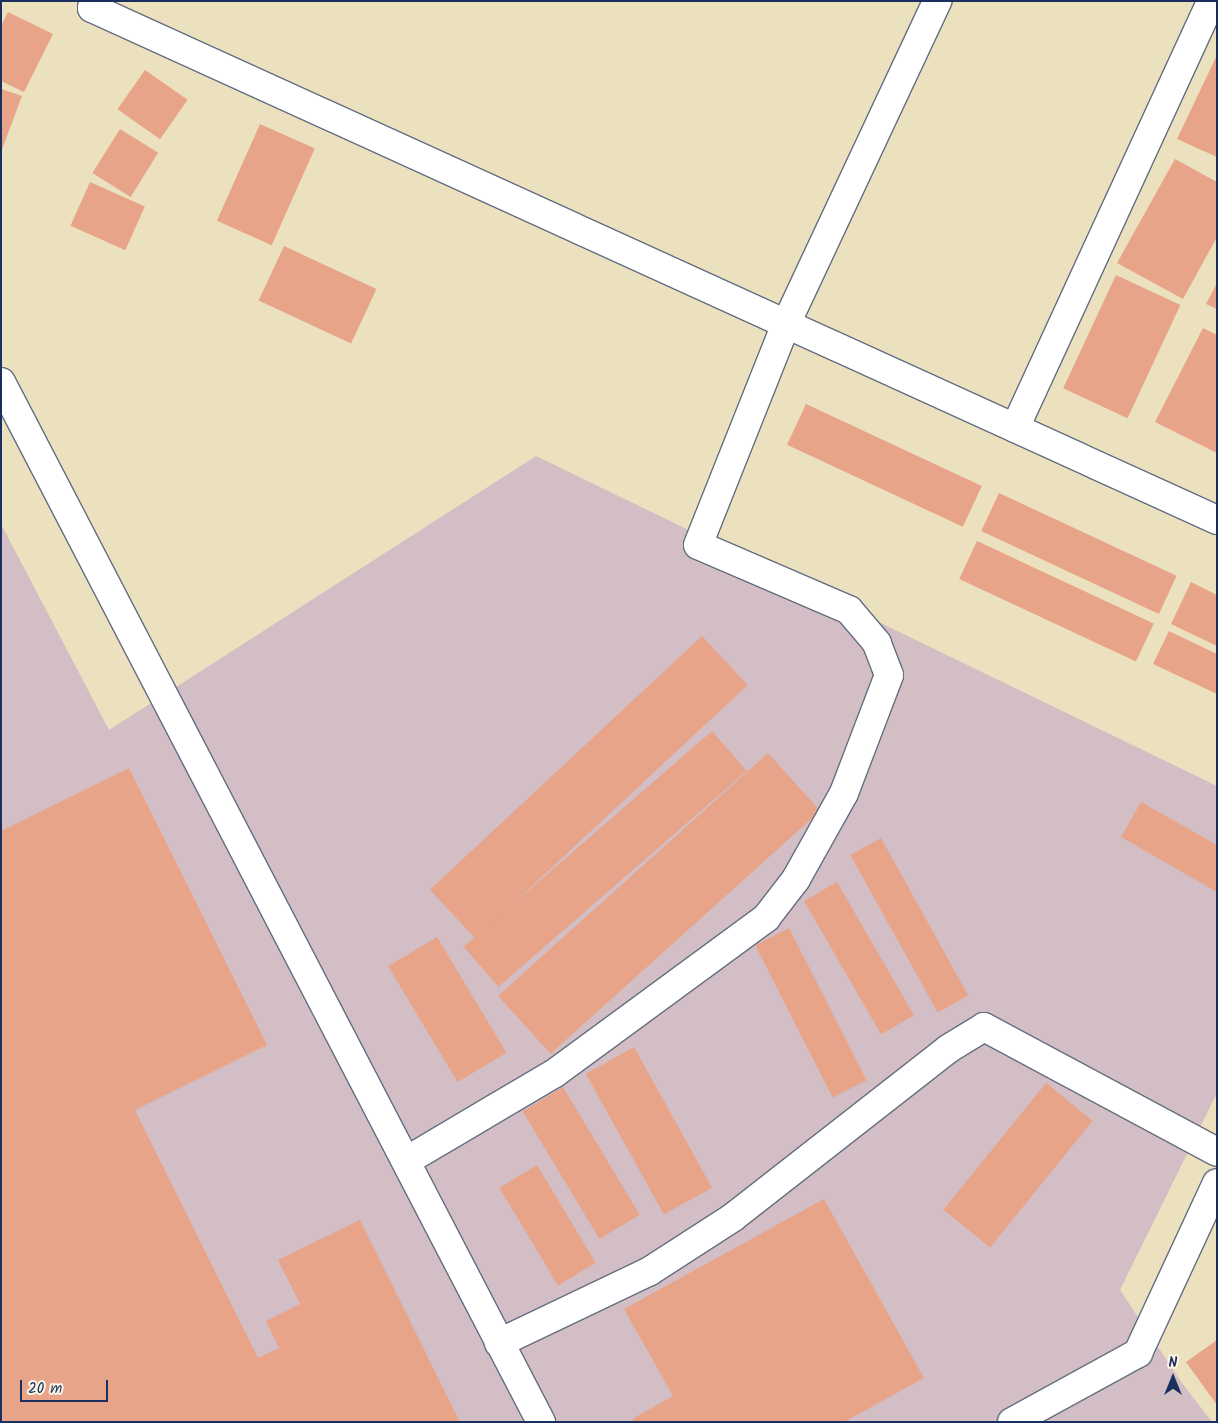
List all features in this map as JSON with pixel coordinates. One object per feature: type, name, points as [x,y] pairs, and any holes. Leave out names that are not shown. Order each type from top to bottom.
[{"type":"street","points":[[96,1],[92,8],[1217,520]]},
{"type":"street","points":[[406,1161],[555,1073],[766,918],[796,879],[844,793],[889,675],[878,643],[849,610],[698,545],[786,324],[936,1]]},
{"type":"street","points":[[1015,428],[1211,1]]},
{"type":"street","points":[[1,382],[541,1422]]},
{"type":"street","points":[[499,1343],[658,1266],[732,1218],[948,1049],[984,1027],[1217,1152]]},
{"type":"street","points":[[1012,1422],[1138,1353],[1217,1183]]},
{"type":"shaded area","points":[[536,456],[1217,786],[1217,1093],[1120,1290],[1182,1383],[1212,1422],[1,1422],[1,524],[109,730]]},
{"type":"building","points":[[8,12],[53,34],[24,92],[1,81],[1,26]]},
{"type":"building","points":[[1217,55],[1217,157],[1177,139]]},
{"type":"building","points":[[145,70],[188,100],[160,139],[117,109]]},
{"type":"building","points":[[1,89],[22,96],[1,152]]},
{"type":"building","points":[[260,124],[315,148],[272,245],[217,221]]},
{"type":"building","points":[[120,129],[158,153],[131,197],[92,173]]},
{"type":"building","points":[[1175,159],[1217,182],[1217,237],[1183,299],[1117,263]]},
{"type":"building","points":[[90,182],[145,206],[125,250],[70,226]]},
{"type":"building","points":[[284,246],[376,289],[351,343],[259,300]]},
{"type":"building","points":[[1116,275],[1180,305],[1128,418],[1063,388]]},
{"type":"building","points":[[1217,283],[1217,309],[1206,304]]},
{"type":"building","points":[[1203,328],[1217,335],[1217,453],[1155,422]]},
{"type":"building","points":[[806,404],[982,486],[963,527],[787,445]]},
{"type":"building","points":[[999,493],[1177,576],[1159,614],[981,531]]},
{"type":"building","points":[[977,541],[1154,623],[1136,661],[959,579]]},
{"type":"building","points":[[1191,582],[1217,595],[1217,646],[1171,624]]},
{"type":"building","points":[[1169,631],[1217,654],[1217,694],[1153,664]]},
{"type":"building","points":[[702,636],[748,685],[476,939],[430,890]]},
{"type":"building","points":[[712,731],[747,771],[498,987],[464,947]]},
{"type":"building","points":[[768,753],[820,811],[550,1054],[498,996]]},
{"type":"building","points":[[129,768],[267,1045],[135,1110],[258,1358],[279,1348],[266,1321],[300,1304],[278,1260],[360,1220],[460,1422],[1,1422],[1,831]]},
{"type":"building","points":[[1141,802],[1217,845],[1217,892],[1121,837]]},
{"type":"building","points":[[881,838],[968,995],[938,1012],[850,855]]},
{"type":"building","points":[[837,882],[914,1015],[881,1034],[804,901]]},
{"type":"building","points":[[789,928],[867,1080],[833,1098],[755,945]]},
{"type":"building","points":[[437,937],[507,1053],[458,1082],[388,966]]},
{"type":"building","points":[[634,1047],[712,1188],[664,1214],[586,1074]]},
{"type":"building","points":[[1046,1083],[1093,1121],[990,1247],[943,1210]]},
{"type":"building","points":[[563,1087],[640,1215],[599,1239],[523,1111]]},
{"type":"building","points":[[537,1165],[596,1263],[558,1285],[499,1188]]},
{"type":"building","points":[[824,1199],[924,1378],[844,1422],[634,1422],[632,1419],[673,1396],[624,1309]]},
{"type":"building","points":[[1217,1340],[1217,1405],[1186,1362]]}]
